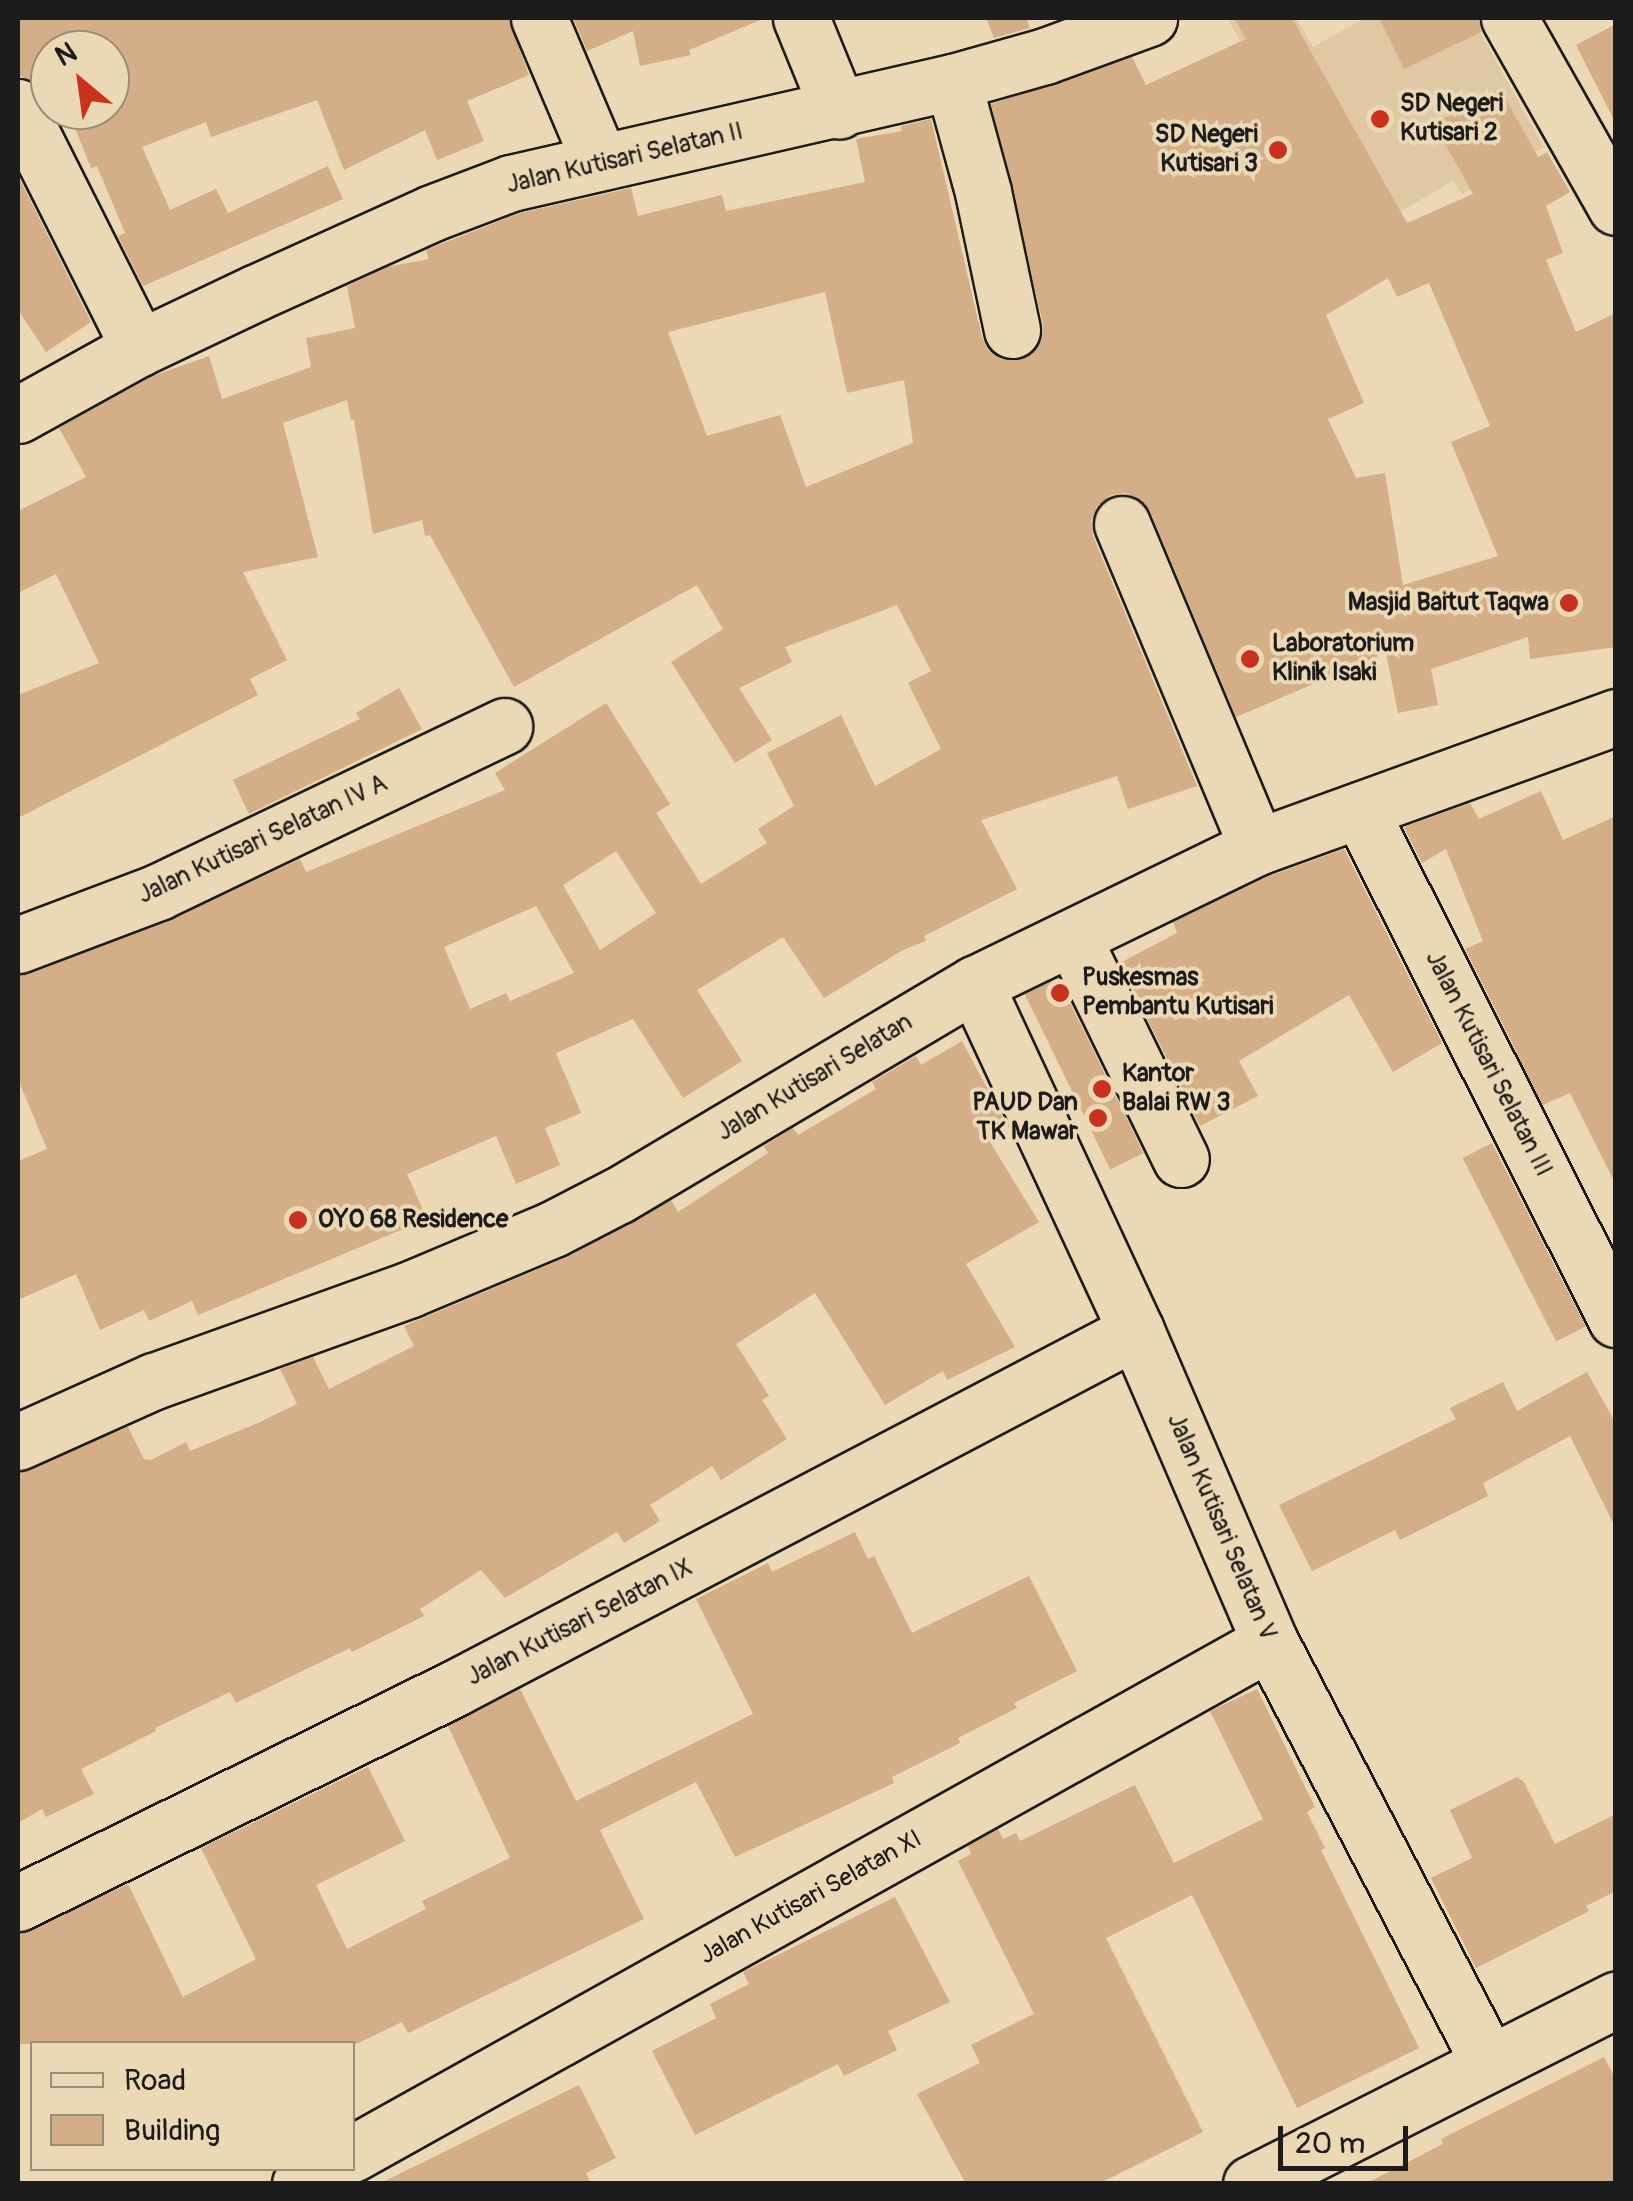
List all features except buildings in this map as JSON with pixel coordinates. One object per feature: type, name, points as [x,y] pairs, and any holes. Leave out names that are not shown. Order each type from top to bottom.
[{"type":"street","points":[[539,18],[600,162]]},
{"type":"street","points":[[801,18],[840,111]]},
{"type":"street","name":"Jalan Kutisari Selatan II","points":[[18,416],[139,348],[432,213],[511,183],[840,111],[953,82],[1038,37],[1149,18]]},
{"type":"street","points":[[1509,18],[1616,207]]},
{"type":"street","points":[[953,82],[984,192],[1012,330]]},
{"type":"street","points":[[18,107],[139,348]]},
{"type":"street","points":[[1122,524],[1257,848]]},
{"type":"street","name":"Jalan Kutisari Selatan","points":[[18,1442],[154,1381],[408,1290],[553,1229],[619,1195],[975,984],[1257,848],[1616,717]]},
{"type":"street","name":"Jalan Kutisari Selatan IV A","points":[[18,945],[158,892],[504,726]]},
{"type":"street","name":"Jalan Kutisari Selatan III","points":[[1360,810],[1616,1319]]},
{"type":"street","points":[[1073,938],[1181,1159]]},
{"type":"street","name":"Jalan Kutisari Selatan V","points":[[975,984],[1136,1331],[1270,1642],[1488,2060]]},
{"type":"street","name":"Jalan Kutisari Selatan IX","points":[[18,1902],[455,1688],[1136,1331]]},
{"type":"street","name":"Jalan Kutisari Selatan XI","points":[[355,2152],[1270,1642]]},
{"type":"street","points":[[1251,2184],[1316,2169],[1488,2060],[1616,2000]]},
{"type":"shaded area","name":"SD Negeri Kutisari 2","points":[[1227,18],[1296,18],[1313,47],[1365,18],[1472,18],[1544,147],[1462,194],[1453,181],[1352,240]]},
{"type":"place","name":"SD Negeri Kutisari 2","points":[[1380,119]]},
{"type":"place","name":"SD Negeri Kutisari 3","points":[[1278,150]]},
{"type":"place","name":"Masjid Baitut Taqwa","points":[[1569,603]]},
{"type":"place","name":"Laboratorium Klinik Isaki","points":[[1250,659]]},
{"type":"place","name":"Puskesmas Pembantu Kutisari","points":[[1060,993]]},
{"type":"place","name":"Kantor Balai RW 3","points":[[1102,1089]]},
{"type":"place","name":"PAUD Dan TK Mawar","points":[[1098,1118]]},
{"type":"place","name":"OYO 68 Residence","points":[[298,1220]]}]
